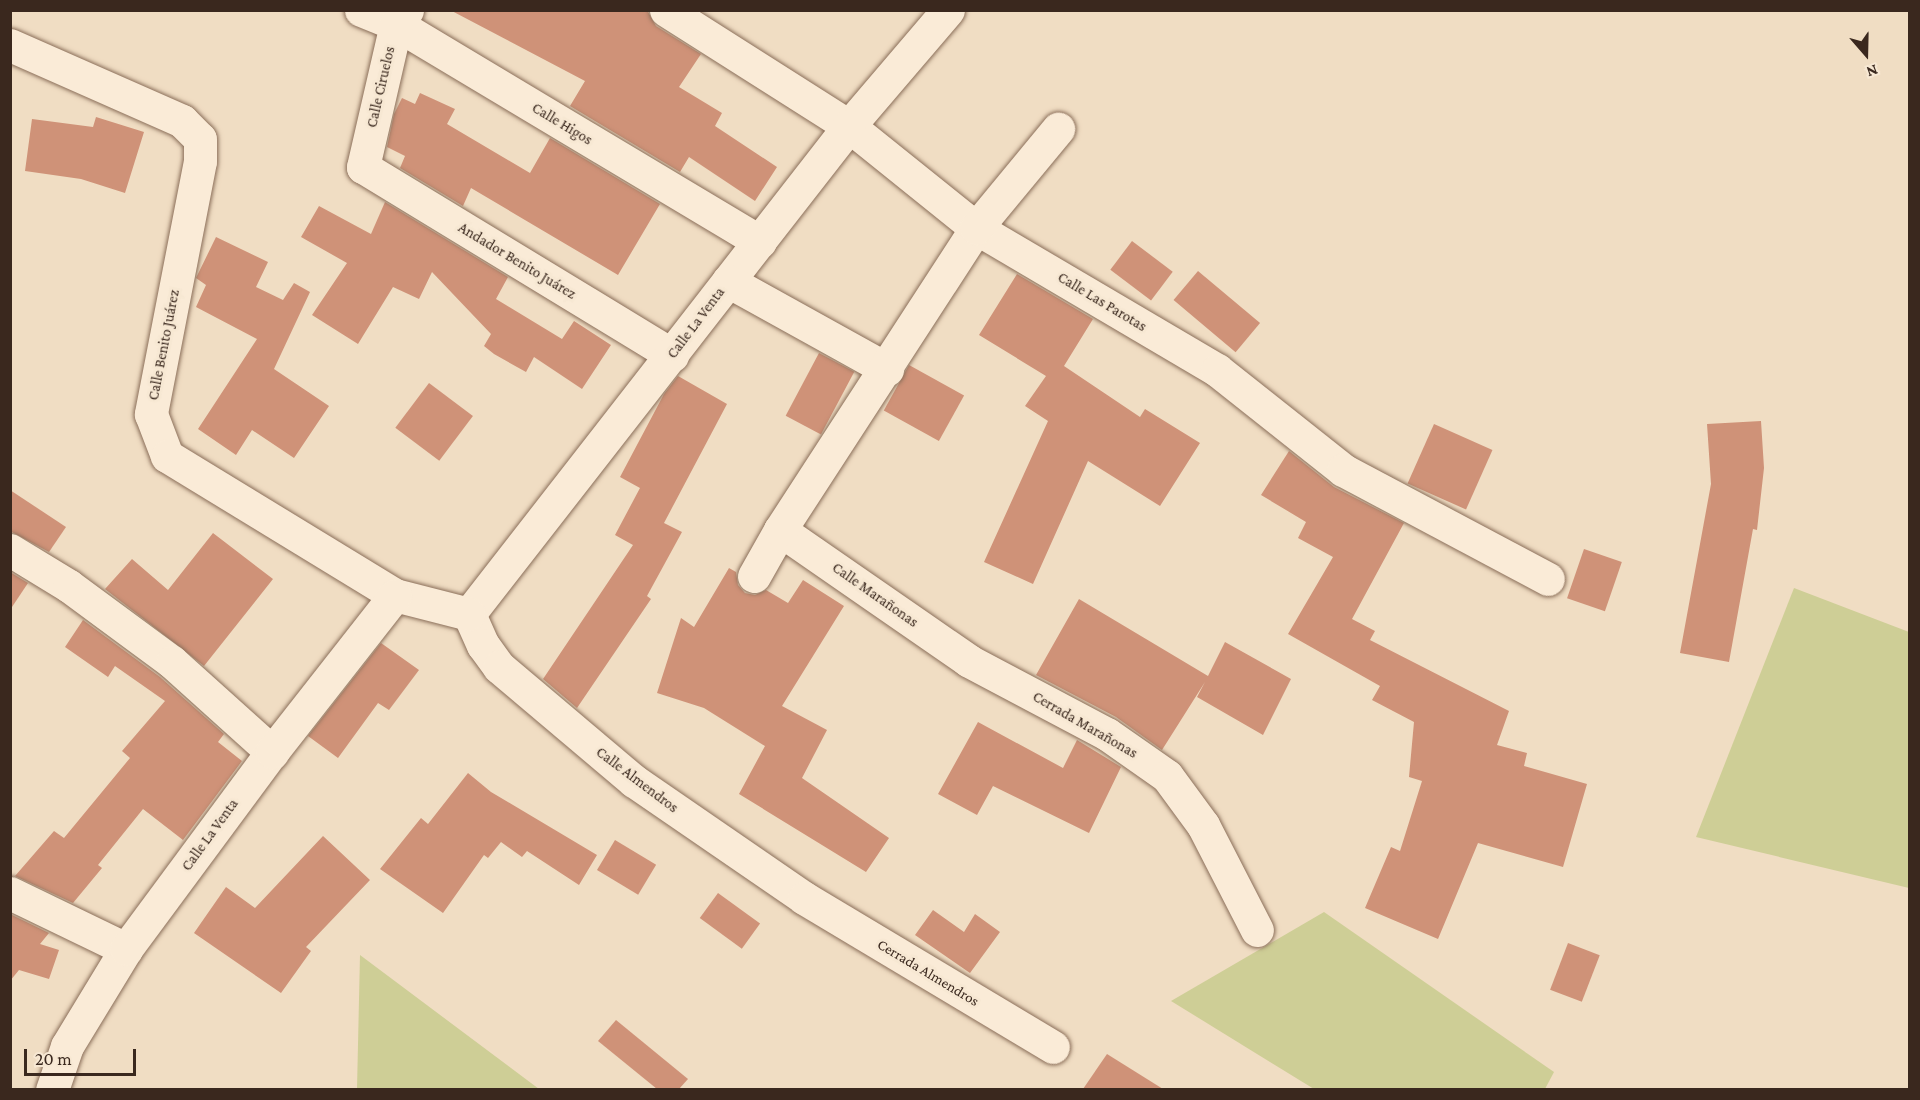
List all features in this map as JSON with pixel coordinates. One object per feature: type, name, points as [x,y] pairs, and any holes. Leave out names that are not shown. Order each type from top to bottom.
[{"type":"street","name":"Calle Higos","points":[[361,10],[402,17],[760,242]]},
{"type":"street","name":"Calle Las Parotas","points":[[666,10],[849,126],[976,228],[1217,370],[1343,470],[1548,579]]},
{"type":"street","name":"Calle La Venta","points":[[469,614],[849,126],[948,10]]},
{"type":"street","name":"Calle Ciruelos","points":[[363,167],[402,17]]},
{"type":"street","name":"Calle Benito Juárez","points":[[10,45],[182,121],[200,139],[200,161],[150,414],[167,456],[395,595],[469,614]]},
{"type":"street","points":[[754,576],[780,530],[976,228],[1058,129]]},
{"type":"street","name":"Andador Benito Juárez","points":[[363,167],[672,355]]},
{"type":"street","points":[[728,281],[886,369]]},
{"type":"street","name":"Calle Marañonas","points":[[780,530],[969,661]]},
{"type":"street","points":[[10,550],[69,586],[172,662],[272,752]]},
{"type":"street","name":"Calle La Venta","points":[[52,1089],[67,1046],[126,949],[272,752],[395,595]]},
{"type":"street","name":"Calle Almendros","points":[[469,614],[483,645],[499,667],[634,781],[804,898]]},
{"type":"street","name":"Cerrada Marañonas","points":[[969,661],[1107,734],[1167,776],[1203,825],[1257,930]]},
{"type":"street","points":[[10,893],[126,949]]},
{"type":"street","name":"Cerrada Almendros","points":[[804,898],[1053,1047]]},
{"type":"green space","points":[[1794,588],[1909,632],[1909,888],[1696,837]]},
{"type":"green space","points":[[1324,912],[1554,1072],[1545,1089],[1314,1089],[1171,1001]]},
{"type":"green space","points":[[360,955],[539,1089],[357,1089]]},
{"type":"building","points":[[450,10],[647,10],[656,26],[701,54],[679,87],[722,113],[715,126],[777,167],[755,201],[689,157],[680,172],[570,106],[585,81]]},
{"type":"building","points":[[420,93],[455,109],[447,124],[530,173],[550,138],[660,204],[618,275],[471,188],[463,206],[400,168],[405,156],[387,147],[394,114],[402,98],[415,104]]},
{"type":"building","points":[[96,117],[144,132],[125,193],[81,179],[25,171],[32,119],[93,127]]},
{"type":"building","points":[[385,202],[508,277],[496,299],[562,339],[574,321],[611,345],[582,389],[534,357],[526,372],[494,354],[484,346],[491,334],[432,272],[419,299],[393,287],[358,344],[312,315],[347,263],[301,237],[319,206],[371,234]]},
{"type":"building","points":[[216,237],[268,262],[256,287],[283,300],[294,283],[310,292],[274,369],[329,406],[294,458],[252,430],[236,455],[198,429],[257,339],[196,307],[206,285],[196,278]]},
{"type":"building","points":[[1132,241],[1173,272],[1151,300],[1110,270]]},
{"type":"building","points":[[1198,271],[1260,323],[1236,352],[1174,300]]},
{"type":"building","points":[[1017,274],[1093,319],[1064,366],[1140,417],[1145,409],[1200,443],[1160,506],[1088,461],[1033,584],[984,562],[1048,421],[1025,406],[1046,376],[979,335]]},
{"type":"building","points":[[819,353],[854,372],[821,434],[786,416]]},
{"type":"building","points":[[909,365],[964,396],[939,441],[884,410]]},
{"type":"building","points":[[678,376],[727,404],[664,523],[682,532],[647,596],[651,599],[577,708],[543,679],[633,545],[615,535],[640,488],[620,477],[664,394]]},
{"type":"building","points":[[429,383],[473,416],[439,461],[395,428]]},
{"type":"building","points":[[1761,421],[1764,468],[1757,530],[1753,529],[1729,662],[1680,653],[1711,484],[1707,424]]},
{"type":"building","points":[[1434,424],[1492,450],[1466,509],[1408,483]]},
{"type":"building","points":[[1289,451],[1334,487],[1404,523],[1352,619],[1375,631],[1370,640],[1509,711],[1497,745],[1527,753],[1524,766],[1587,784],[1563,867],[1478,843],[1438,939],[1365,908],[1391,847],[1400,851],[1422,781],[1409,777],[1414,722],[1372,700],[1380,686],[1288,634],[1333,557],[1298,538],[1306,522],[1261,495]]},
{"type":"building","points":[[10,490],[66,527],[49,552],[10,531]]},
{"type":"building","points":[[213,533],[273,579],[204,666],[105,589],[132,559],[168,590]]},
{"type":"building","points":[[1584,549],[1622,562],[1605,611],[1567,598]]},
{"type":"building","points":[[729,568],[736,572],[738,585],[745,593],[755,595],[766,590],[788,603],[803,580],[844,606],[782,706],[827,730],[802,778],[889,838],[866,872],[739,794],[765,746],[704,708],[657,693],[681,618],[694,627]]},
{"type":"building","points":[[10,572],[28,583],[10,610]]},
{"type":"building","points":[[1079,599],[1208,676],[1225,642],[1291,679],[1263,735],[1197,697],[1205,682],[1162,750],[1116,717],[1036,675]]},
{"type":"building","points":[[83,620],[160,677],[224,734],[218,742],[242,761],[183,840],[143,809],[98,865],[102,868],[73,903],[15,876],[54,831],[64,838],[130,758],[122,751],[165,701],[115,666],[108,677],[65,647]]},
{"type":"building","points":[[381,643],[419,670],[389,710],[378,703],[338,758],[308,736]]},
{"type":"building","points":[[978,722],[1063,768],[1077,740],[1121,767],[1089,833],[993,786],[977,815],[938,794]]},
{"type":"building","points":[[468,773],[491,792],[597,855],[579,885],[527,851],[522,857],[501,842],[488,858],[484,855],[443,913],[380,869],[421,818],[428,824]]},
{"type":"building","points":[[323,836],[370,880],[306,947],[311,951],[281,993],[194,933],[226,887],[255,908]]},
{"type":"building","points":[[615,840],[656,865],[638,895],[597,870]]},
{"type":"building","points":[[718,893],[760,924],[742,949],[700,918]]},
{"type":"building","points":[[933,910],[964,932],[975,914],[1000,932],[970,973],[915,935]]},
{"type":"building","points":[[10,914],[49,933],[40,944],[59,950],[49,979],[19,970],[10,981]]},
{"type":"building","points":[[1568,943],[1600,955],[1582,1002],[1550,990]]},
{"type":"building","points":[[616,1020],[688,1079],[679,1089],[657,1089],[598,1041]]},
{"type":"building","points":[[1107,1054],[1163,1089],[1083,1089]]}]
